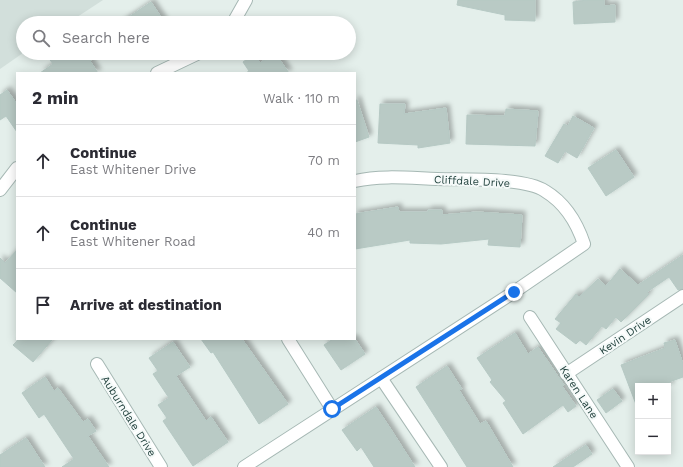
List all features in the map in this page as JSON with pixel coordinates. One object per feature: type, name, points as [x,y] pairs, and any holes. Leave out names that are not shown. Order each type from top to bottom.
[{"type":"street","points":[[237,16],[246,0]]},
{"type":"street","points":[[159,72],[184,60]]},
{"type":"street","points":[[0,190],[16,169]]},
{"type":"street","name":"Cliffdale Drive","points":[[356,181],[393,177],[495,180],[538,187],[546,191],[564,207],[575,222],[584,244],[381,378]]},
{"type":"street","name":"Kevin Drive","points":[[566,374],[683,296]]},
{"type":"street","name":"Karen Lane","points":[[530,317],[628,467]]},
{"type":"street","points":[[289,340],[332,409]]},
{"type":"street","name":"Auburndale Drive","points":[[97,364],[161,467]]},
{"type":"street","points":[[244,467],[381,378],[440,467]]},
{"type":"shaded area","points":[[0,0],[103,0],[79,16],[16,16],[16,58],[0,69]]},
{"type":"building","points":[[458,0],[535,0],[535,21],[505,20],[505,15],[457,5]]},
{"type":"building","points":[[604,0],[604,6],[615,5],[615,22],[574,24],[573,2]]},
{"type":"building","points":[[151,2],[160,16],[130,16]]},
{"type":"building","points":[[50,60],[91,60],[90,61],[97,72],[41,72],[53,64]]},
{"type":"building","points":[[246,60],[258,60],[260,63],[264,60],[280,60],[288,72],[248,72],[249,71],[243,62]]},
{"type":"building","points":[[7,90],[16,103],[16,131],[6,116],[0,120],[0,95]]},
{"type":"building","points":[[356,100],[357,100],[369,137],[356,142]]},
{"type":"building","points":[[380,104],[405,104],[404,114],[446,108],[450,143],[418,148],[418,145],[378,143]]},
{"type":"building","points":[[506,109],[538,111],[535,146],[466,144],[467,115],[505,116]]},
{"type":"building","points":[[573,116],[594,128],[577,158],[565,151],[558,163],[545,156],[564,124],[568,126]]},
{"type":"building","points":[[616,150],[634,177],[606,196],[588,168]]},
{"type":"building","points":[[398,207],[399,212],[428,212],[428,210],[442,210],[442,215],[477,212],[522,215],[520,247],[488,245],[489,239],[441,244],[410,243],[410,240],[356,249],[356,214]]},
{"type":"building","points":[[16,251],[16,292],[0,278],[0,258],[5,263]]},
{"type":"building","points":[[683,255],[683,289],[678,290],[669,277],[647,292],[649,294],[621,322],[616,317],[606,329],[602,326],[586,345],[580,340],[576,344],[556,329],[561,323],[555,319],[576,294],[579,297],[598,279],[606,286],[620,269],[638,285]]},
{"type":"building","points":[[515,333],[528,354],[538,347],[564,385],[562,386],[576,406],[568,412],[563,405],[523,434],[503,403],[506,401],[490,382],[492,380],[477,358]]},
{"type":"building","points":[[18,340],[52,340],[33,362],[13,345]]},
{"type":"building","points":[[202,340],[243,340],[288,404],[259,424],[213,352],[211,353]]},
{"type":"building","points":[[332,340],[356,340],[365,354],[341,370],[324,345]]},
{"type":"building","points":[[675,340],[683,364],[683,377],[670,383],[635,383],[635,402],[621,365],[665,348],[664,343]]},
{"type":"building","points":[[173,342],[190,367],[176,376],[206,421],[211,417],[228,442],[193,466],[163,421],[167,418],[158,405],[169,398],[153,374],[158,371],[149,358]]},
{"type":"building","points":[[447,366],[462,389],[459,390],[480,424],[486,421],[513,467],[467,467],[416,387]]},
{"type":"building","points":[[45,377],[54,391],[58,388],[83,422],[88,419],[96,431],[88,436],[109,467],[62,467],[74,459],[44,414],[39,418],[22,393]]},
{"type":"building","points":[[613,389],[622,401],[606,413],[597,400]]},
{"type":"building","points":[[376,407],[415,467],[374,467],[361,447],[357,451],[342,430]]},
{"type":"building","points":[[26,438],[45,467],[0,467],[0,455]]},
{"type":"building","points":[[586,445],[592,454],[573,467],[553,467]]},
{"type":"route","points":[[332,409],[514,292]]}]
